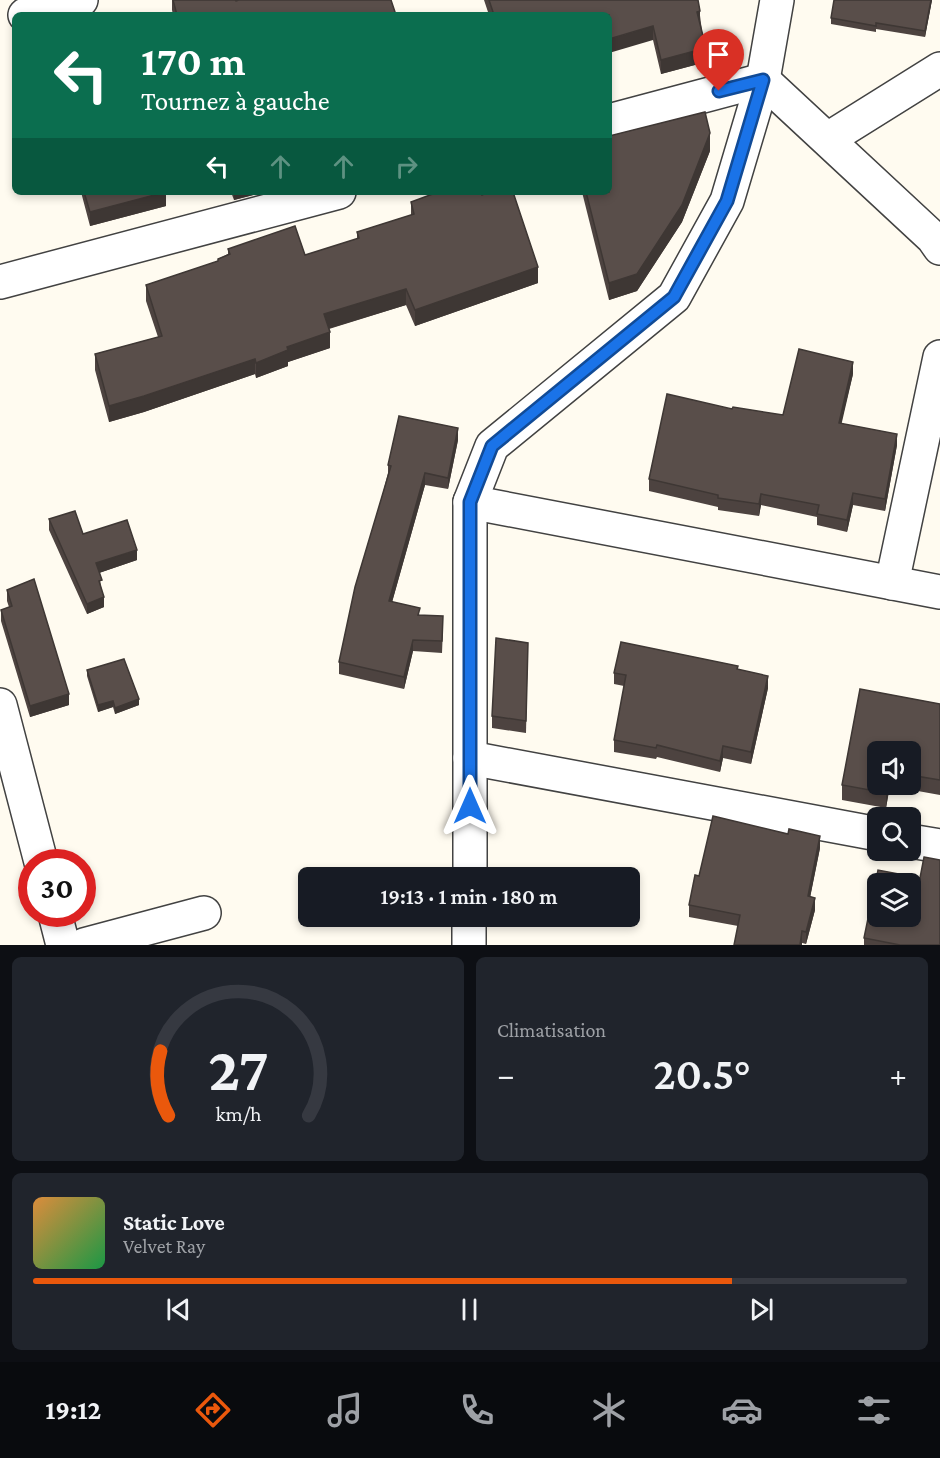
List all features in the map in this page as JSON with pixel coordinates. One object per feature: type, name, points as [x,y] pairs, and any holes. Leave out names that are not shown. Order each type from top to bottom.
[{"type":"street","points":[[36,12],[81,0]]},
{"type":"street","points":[[470,867],[470,502],[492,446],[674,297],[727,201],[763,80],[777,0]]},
{"type":"street","points":[[828,139],[940,69]]},
{"type":"street","points":[[612,119],[763,80]]},
{"type":"street","points":[[763,80],[933,238],[940,248]]},
{"type":"street","points":[[0,282],[328,195]]},
{"type":"street","points":[[892,583],[940,357]]},
{"type":"street","points":[[470,502],[940,592]]},
{"type":"street","points":[[0,705],[38,849]]},
{"type":"street","points":[[470,758],[867,832]]},
{"type":"street","points":[[921,843],[940,846]]},
{"type":"street","points":[[84,945],[204,913]]},
{"type":"street","points":[[58,927],[63,945]]},
{"type":"street","points":[[469,945],[470,927]]},
{"type":"building","points":[[173,0],[391,0],[395,12],[176,12]]},
{"type":"building","points":[[489,0],[698,0],[700,11],[697,12],[706,48],[661,60],[653,26],[612,38],[612,12],[493,12]]},
{"type":"building","points":[[834,0],[931,0],[925,31],[831,18]]},
{"type":"building","points":[[705,112],[710,133],[682,205],[637,274],[609,283],[587,195],[612,195],[612,135]]},
{"type":"building","points":[[85,195],[155,195],[90,212]]},
{"type":"building","points":[[430,195],[514,195],[538,267],[415,310],[406,289],[324,314],[330,332],[287,347],[288,350],[256,363],[255,359],[109,406],[95,354],[162,336],[146,285],[218,261],[230,254],[228,249],[295,226],[305,255],[359,238],[357,232],[414,214],[411,202]]},
{"type":"building","points":[[799,349],[853,362],[839,423],[897,434],[885,499],[853,493],[847,520],[817,514],[819,505],[761,494],[759,504],[718,498],[718,495],[649,479],[667,394],[732,409],[733,407],[783,415]]},
{"type":"building","points":[[399,416],[458,428],[448,478],[425,473],[389,601],[420,608],[418,615],[443,616],[442,641],[413,640],[404,677],[339,662],[355,587],[391,466],[388,465]]},
{"type":"building","points":[[75,511],[83,534],[127,520],[137,550],[96,563],[102,580],[99,581],[104,597],[87,604],[49,519]]},
{"type":"building","points":[[34,579],[69,694],[30,706],[1,610],[12,606],[7,590]]},
{"type":"building","points":[[496,638],[528,643],[526,721],[492,716]]},
{"type":"building","points":[[621,642],[738,666],[737,669],[768,676],[751,752],[723,746],[720,761],[657,745],[656,748],[614,740],[626,675],[614,673]]},
{"type":"building","points":[[124,659],[139,699],[115,708],[113,701],[98,705],[87,670]]},
{"type":"building","points":[[860,689],[940,704],[940,780],[921,777],[921,741],[867,741],[867,790],[842,785]]},
{"type":"building","points":[[713,816],[788,834],[789,829],[820,836],[808,896],[815,898],[806,932],[802,931],[800,945],[734,945],[740,915],[689,905],[695,875],[699,876]]},
{"type":"building","points":[[924,857],[940,860],[940,945],[900,945],[864,938],[867,923],[867,927],[921,927],[921,873]]},
{"type":"building","points":[[878,870],[894,873],[877,873]]},
{"type":"route","points":[[470,806],[470,502],[492,446],[674,297],[727,201],[763,80],[719,91]]}]
